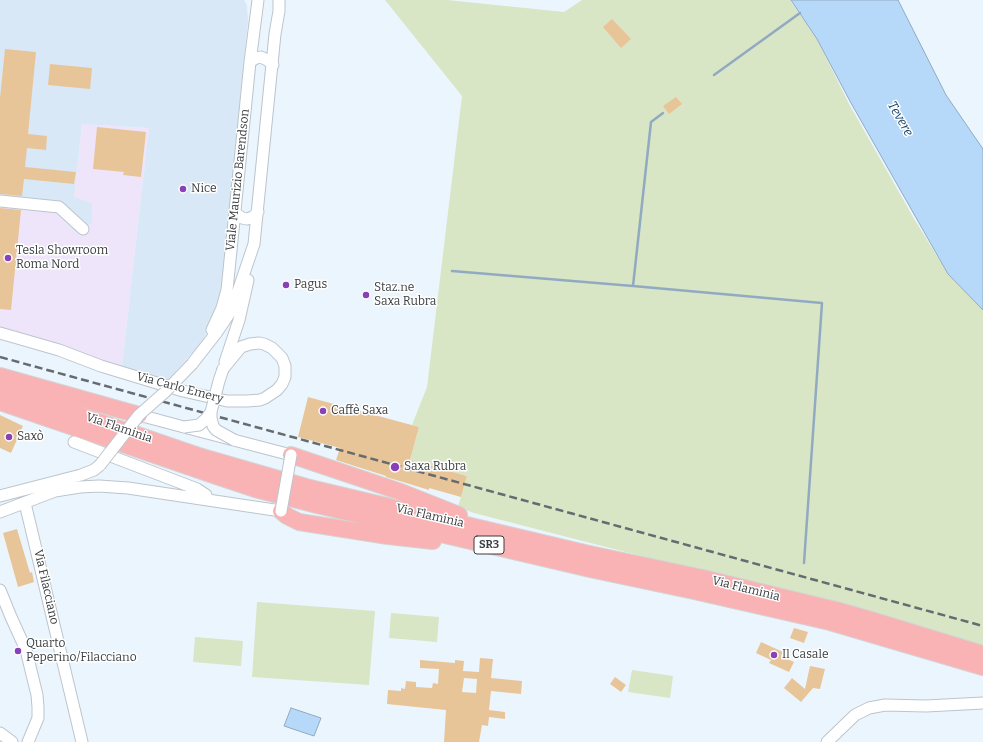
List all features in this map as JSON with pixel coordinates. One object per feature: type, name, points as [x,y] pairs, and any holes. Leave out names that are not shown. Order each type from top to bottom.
[{"type":"highway","points":[[0,376],[139,415]]},
{"type":"highway","name":"Via Flaminia","points":[[0,388],[240,469],[306,487],[585,553],[703,578],[836,610],[983,654]]},
{"type":"highway","name":"Via Flaminia","points":[[0,402],[183,465],[255,488],[317,505],[830,622],[983,667]]},
{"type":"highway","points":[[291,455],[401,492],[509,534]]},
{"type":"highway","points":[[281,511],[293,520],[310,524],[395,537],[445,543],[493,546]]},
{"type":"street","name":"Viale Maurizio Barendson","points":[[195,359],[216,321],[226,294],[250,62],[258,0]]},
{"type":"street","points":[[279,6],[287,0]]},
{"type":"street","name":"Viale Maurizio Barendson","points":[[0,496],[81,475],[94,470],[100,465],[139,415],[165,392],[195,359],[217,332],[229,314],[254,244],[279,6]]},
{"type":"street","points":[[250,62],[256,58],[261,58],[267,60],[273,65]]},
{"type":"street","points":[[0,201],[59,206],[83,229]]},
{"type":"street","points":[[235,213],[242,218],[247,219],[253,217],[258,212]]},
{"type":"street","points":[[234,440],[216,430],[212,422],[211,412],[248,281],[254,244]]},
{"type":"street","name":"Via Carlo Emery","points":[[0,333],[59,350],[101,366],[183,391],[226,401],[247,402],[265,398],[277,390],[285,377],[285,366],[282,358],[272,348],[259,343],[241,347],[223,369]]},
{"type":"street","points":[[184,427],[199,425],[211,412]]},
{"type":"street","points":[[0,512],[55,491],[80,486],[128,488],[281,511],[291,455],[139,415]]},
{"type":"street","points":[[74,442],[197,489],[206,495],[207,500]]},
{"type":"street","name":"Via Filacciano","points":[[25,503],[82,742]]},
{"type":"street","points":[[0,590],[26,650],[37,695],[38,718],[28,742]]},
{"type":"street","points":[[827,742],[855,715],[869,708],[885,705],[926,706],[983,703]]},
{"type":"street","points":[[0,733],[12,742]]},
{"type":"shaded area","points":[[0,0],[244,0],[247,5],[248,21],[221,292],[203,341],[167,381],[122,367],[149,128],[82,124],[74,197],[92,203],[92,223],[76,233],[55,209],[0,204]]},
{"type":"shaded area","points":[[82,124],[149,128],[122,367],[63,346],[0,327],[0,204],[55,209],[76,233],[92,223],[92,203],[74,198]]},
{"type":"green space","points":[[385,0],[447,0],[564,12],[582,0],[790,0],[817,39],[849,104],[913,217],[948,274],[983,310],[983,648],[836,603],[645,557],[474,513],[458,507],[467,476],[410,460],[419,427],[412,425],[427,387],[462,96]]},
{"type":"green space","points":[[257,602],[375,611],[369,685],[252,677]]},
{"type":"green space","points":[[391,613],[439,617],[437,642],[389,638]]},
{"type":"green space","points":[[195,637],[243,641],[241,666],[193,662]]},
{"type":"green space","points":[[632,670],[673,676],[670,698],[628,692]]},
{"type":"water","name":"Tevere","points":[[791,0],[898,0],[946,95],[983,149],[983,310],[948,274],[851,103],[817,39]]},
{"type":"water","points":[[291,708],[321,718],[314,736],[284,726]]},
{"type":"building","points":[[612,19],[631,39],[621,48],[603,27]]},
{"type":"building","points":[[5,49],[36,52],[28,134],[47,136],[46,150],[27,148],[25,167],[76,172],[74,184],[24,179],[22,196],[0,194],[0,98]]},
{"type":"building","points":[[50,64],[92,68],[90,89],[48,85]]},
{"type":"building","points":[[676,97],[682,104],[669,114],[663,106]]},
{"type":"building","points":[[97,127],[146,132],[141,177],[123,175],[124,172],[93,169]]},
{"type":"building","name":"Tesla Showroom Roma Nord","points":[[0,208],[21,210],[11,310],[0,309]]},
{"type":"building","points":[[308,397],[419,427],[410,460],[467,476],[461,497],[429,488],[429,490],[336,460],[340,448],[298,437]]},
{"type":"building","name":"Saxò","points":[[0,415],[23,426],[11,453],[0,448]]},
{"type":"building","points":[[17,529],[34,582],[18,587],[3,533]]},
{"type":"building","points":[[794,628],[808,632],[804,643],[790,638]]},
{"type":"building","points":[[761,642],[783,652],[781,656],[794,662],[789,672],[769,663],[771,660],[756,653]]},
{"type":"building","points":[[480,658],[493,659],[491,678],[522,681],[521,694],[491,691],[489,710],[505,712],[505,719],[489,717],[488,726],[482,725],[479,742],[444,742],[446,710],[387,704],[388,690],[401,691],[401,688],[405,689],[406,681],[416,682],[416,687],[432,688],[433,683],[438,684],[439,669],[420,668],[420,660],[455,663],[455,660],[464,661],[463,671],[479,672]],"holes":[[[464,678],[477,679],[476,693],[462,692]]]},
{"type":"building","points":[[810,666],[825,669],[820,689],[813,688],[801,702],[784,688],[792,678],[805,689]]},
{"type":"building","points":[[615,677],[626,685],[621,692],[610,684]]},
{"type":"waterway","points":[[714,75],[800,13]]},
{"type":"waterway","points":[[452,271],[633,286],[651,122],[663,113]]},
{"type":"waterway","points":[[633,286],[822,303],[804,563]]},
{"type":"railway","points":[[0,357],[983,626]]},
{"type":"place","name":"Nice","points":[[183,189]]},
{"type":"place","name":"Tesla Showroom Roma Nord","points":[[8,258]]},
{"type":"place","name":"Pagus","points":[[286,285]]},
{"type":"place","name":"Staz.ne Saxa Rubra","points":[[366,295]]},
{"type":"place","name":"Caffè Saxa","points":[[323,411]]},
{"type":"place","name":"Saxò","points":[[9,437]]},
{"type":"place","name":"Saxa Rubra","points":[[395,467]]},
{"type":"place","name":"Quarto Peperino/Filacciano","points":[[18,651]]},
{"type":"place","name":"Il Casale","points":[[774,655]]}]
